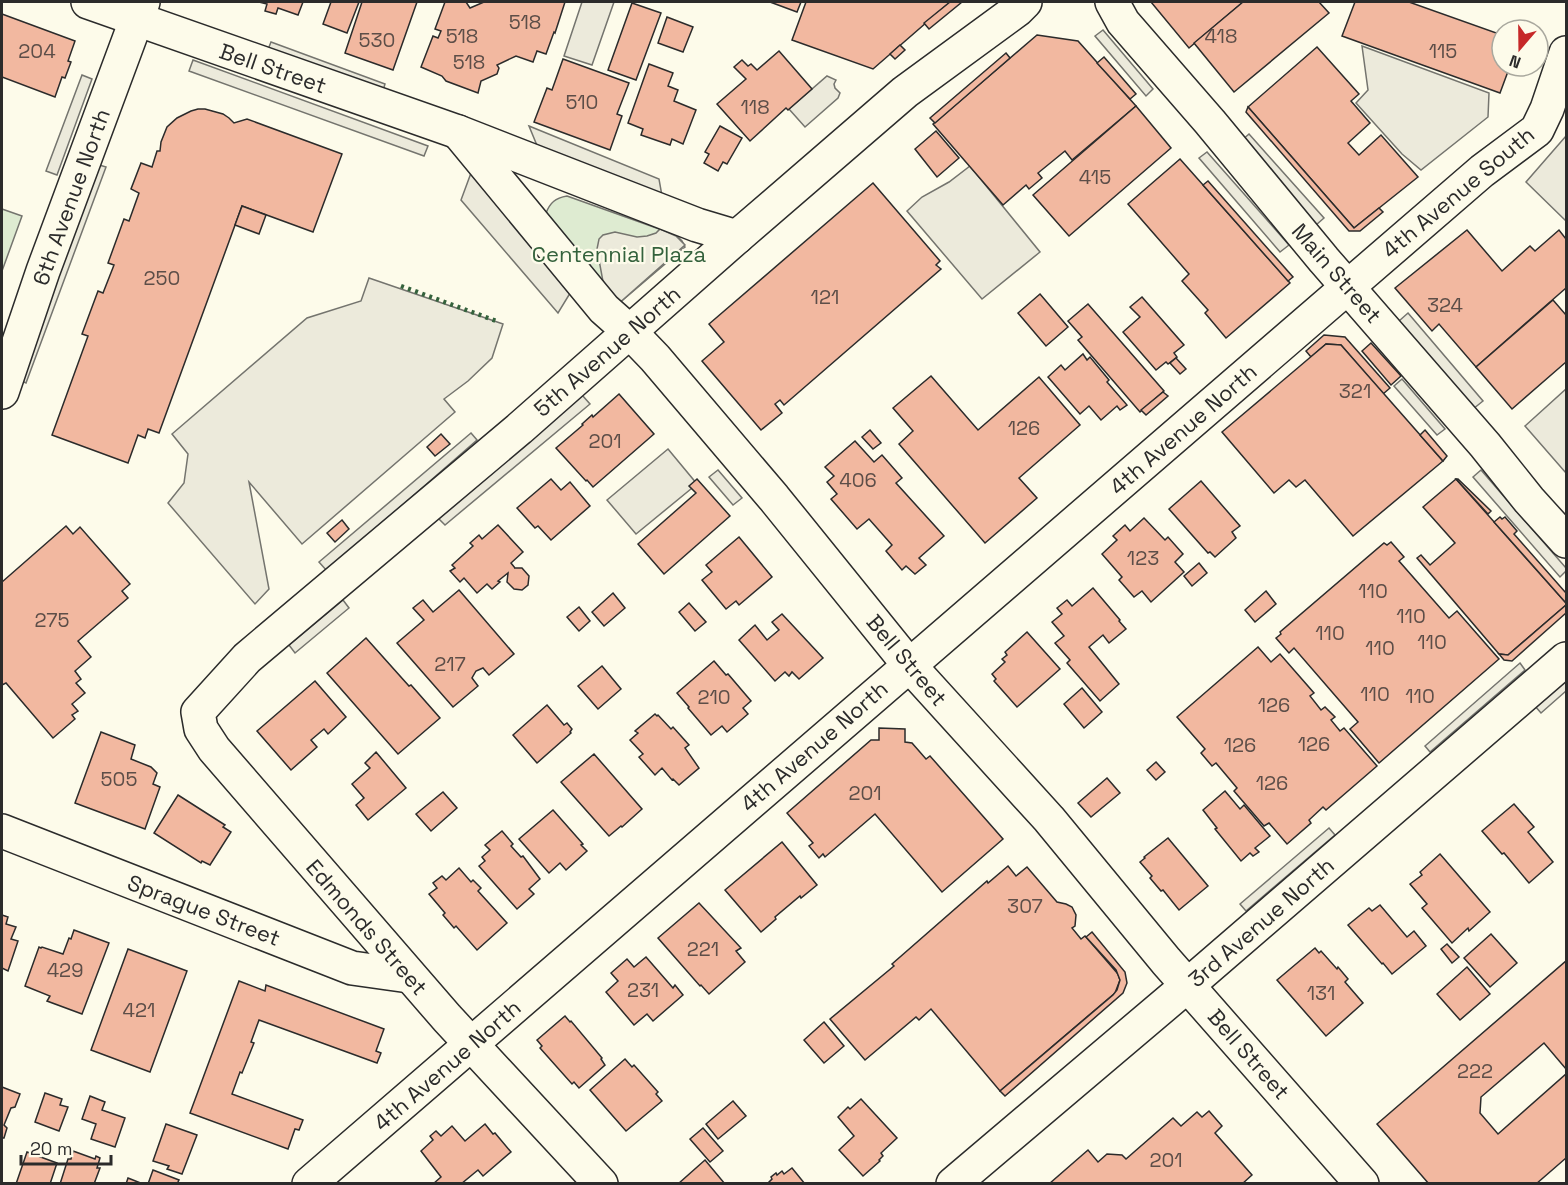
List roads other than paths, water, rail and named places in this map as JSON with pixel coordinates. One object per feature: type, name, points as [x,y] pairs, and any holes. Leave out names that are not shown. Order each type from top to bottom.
[{"type":"street","name":"Bell Street","points":[[88,2],[140,11],[698,225],[737,237]]},
{"type":"street","name":"5th Avenue North","points":[[247,658],[519,429],[905,92],[1025,2]]},
{"type":"street","name":"Main Street","points":[[1112,2],[1123,22],[1566,541]]},
{"type":"street","name":"6th Avenue North","points":[[2,392],[47,261],[140,11]]},
{"type":"street","name":"4th Avenue South","points":[[1347,286],[1482,171],[1537,130],[1566,53]]},
{"type":"street","name":"Bell Street","points":[[458,132],[603,309],[655,358],[774,498],[909,665],[1048,819],[1166,961],[1362,1184]]},
{"type":"street","name":"4th Avenue North","points":[[309,1184],[1347,286]]},
{"type":"street","name":"Edmonds Street","points":[[247,658],[198,712],[201,729],[214,749],[409,976],[601,1184]]},
{"type":"street","name":"3rd Avenue North","points":[[953,1184],[1188,985],[1566,658]]},
{"type":"street","name":"Sprague Street","points":[[2,831],[352,968],[409,976]]},
{"type":"park label","name":"Centennial Plaza","points":[[619,254]]}]
